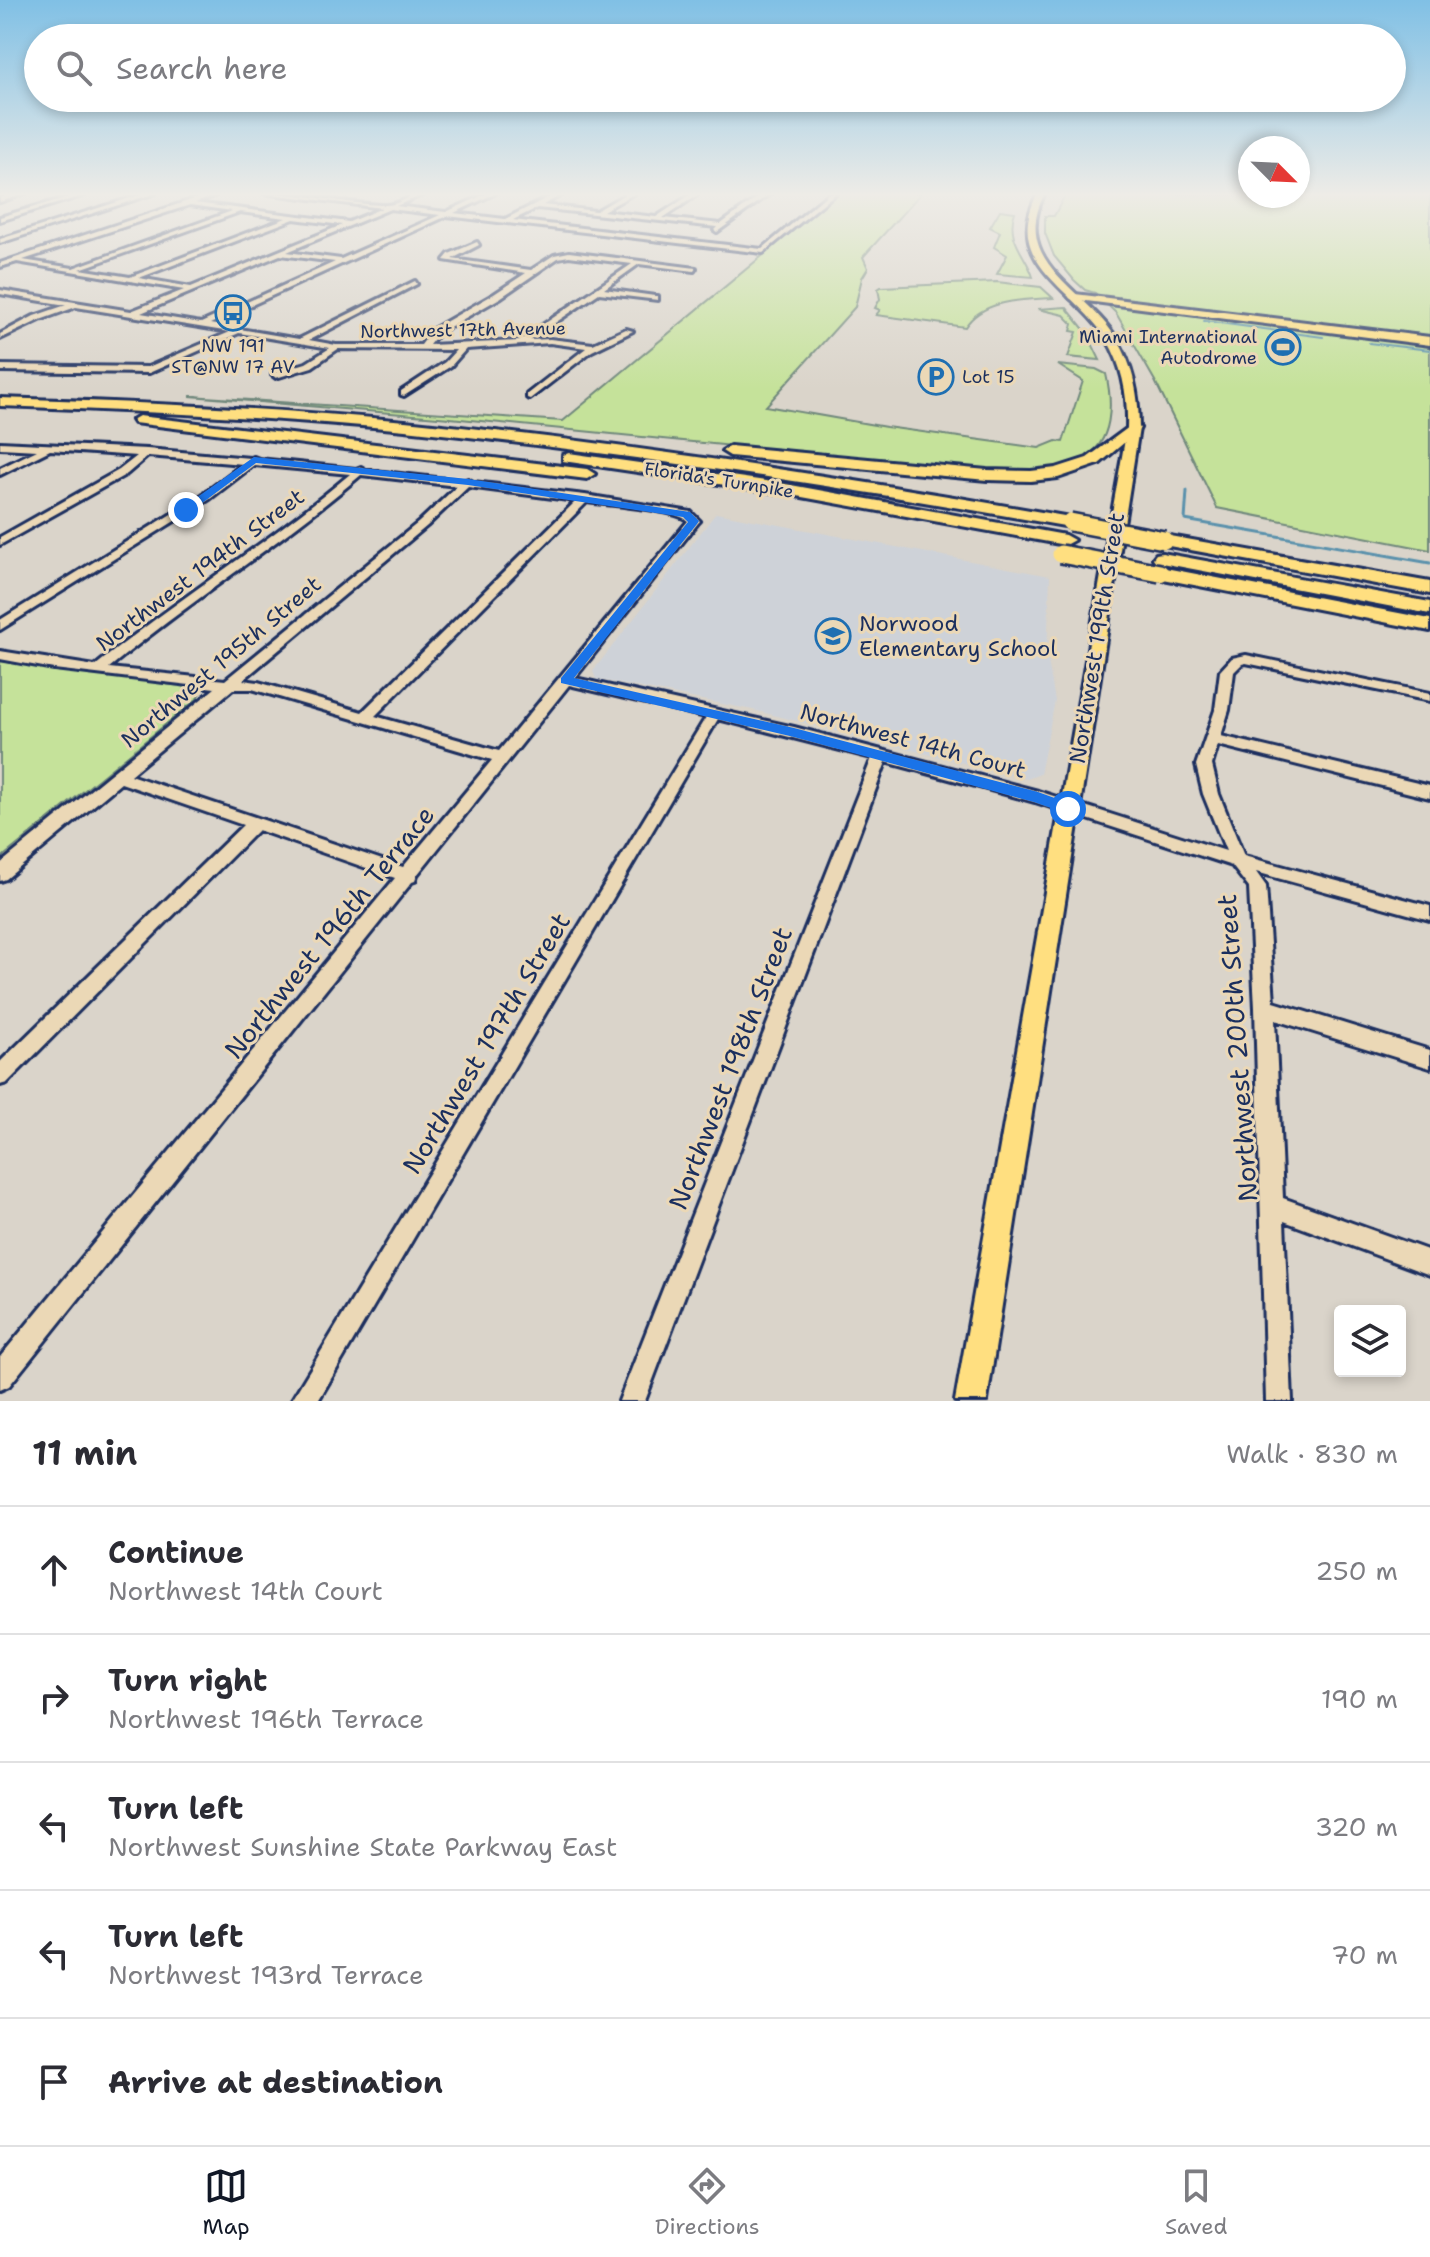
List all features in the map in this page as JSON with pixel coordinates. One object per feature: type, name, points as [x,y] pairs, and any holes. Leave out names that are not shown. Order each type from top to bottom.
[{"type":"highway","points":[[1075,297],[1430,341]]},
{"type":"highway","name":"Florida's Turnpike","points":[[0,402],[290,415],[548,440],[794,474],[1065,539],[1430,608]]},
{"type":"highway","points":[[0,416],[139,420],[687,488],[1065,539],[1162,557],[1430,625]]},
{"type":"highway","points":[[548,440],[732,451],[1017,477],[1046,475],[1082,466],[1101,457],[1133,428]]},
{"type":"highway","name":"Florida's Turnpike","points":[[1162,557],[1430,588]]},
{"type":"main road","name":"Northwest 199th Street","points":[[971,1401],[1133,428],[1127,370],[1105,329],[1041,258]]},
{"type":"street","points":[[0,265],[20,258]]},
{"type":"street","points":[[72,270],[105,258]]},
{"type":"street","points":[[131,279],[185,258]]},
{"type":"street","points":[[131,314],[267,258]]},
{"type":"street","points":[[317,258],[342,262]]},
{"type":"street","points":[[200,326],[350,258]]},
{"type":"street","points":[[447,258],[530,272]]},
{"type":"street","points":[[423,348],[436,331],[499,295],[552,258]]},
{"type":"street","points":[[602,258],[694,269]]},
{"type":"street","points":[[15,260],[193,289]]},
{"type":"street","points":[[523,341],[637,263]]},
{"type":"street","points":[[299,342],[415,283]]},
{"type":"street","points":[[596,290],[655,298]]},
{"type":"street","name":"Northwest 17th Avenue","points":[[0,292],[336,347],[423,348],[550,341],[596,347]]},
{"type":"street","points":[[0,337],[37,318],[74,305]]},
{"type":"street","points":[[530,396],[596,347],[617,334],[629,331]]},
{"type":"street","points":[[0,368],[149,370],[236,332]]},
{"type":"street","points":[[404,393],[448,364],[464,346]]},
{"type":"street","points":[[276,375],[321,360],[336,347]]},
{"type":"street","points":[[0,445],[254,460],[468,482],[585,498]]},
{"type":"street","points":[[0,472],[50,447]]},
{"type":"street","points":[[0,542],[123,472],[147,452]]},
{"type":"street","points":[[0,626],[206,497],[254,460]]},
{"type":"street","name":"Northwest 194th Street","points":[[98,670],[148,628],[326,501],[361,470]]},
{"type":"street","name":"Northwest 195th Street","points":[[0,874],[423,524],[468,482]]},
{"type":"street","points":[[364,718],[585,498]]},
{"type":"street","name":"Northwest 196th Terrace","points":[[0,1377],[694,521],[657,508],[585,498]]},
{"type":"street","points":[[0,655],[98,670],[253,685],[504,758]]},
{"type":"street","name":"Northwest 200th Street","points":[[1279,1401],[1265,1008],[1257,886],[1238,861],[1211,794],[1204,765],[1222,710],[1227,671],[1237,661],[1246,659],[1430,697]]},
{"type":"street","name":"Northwest 14th Court","points":[[566,680],[715,713],[1038,797],[1238,861],[1430,913]]},
{"type":"street","name":"Northwest 197th Street","points":[[304,1401],[715,713]]},
{"type":"street","points":[[1212,739],[1430,792]]},
{"type":"street","name":"Northwest 198th Street","points":[[632,1401],[881,755]]},
{"type":"street","points":[[118,776],[409,876]]},
{"type":"street","points":[[0,1076],[256,822]]},
{"type":"street","points":[[1265,1008],[1430,1059]]},
{"type":"street","points":[[1273,1206],[1430,1263]]},
{"type":"shaded area","name":"Norwood Elementary School","points":[[716,513],[1050,576],[1047,655],[1055,701],[1040,774],[1027,779],[753,710],[596,679],[593,671]]},
{"type":"green space","points":[[759,258],[864,258],[868,268],[862,278],[855,307],[766,406],[886,427],[1039,448],[1056,441],[1063,442],[1083,381],[1058,365],[1096,369],[1106,374],[1110,398],[1106,432],[1094,451],[1084,458],[1086,460],[1034,472],[986,471],[450,418],[190,396],[563,421]]},
{"type":"green space","points":[[1005,258],[1024,258],[1033,277],[997,274]]},
{"type":"green space","name":"Miami International Autodrome","points":[[1056,258],[1430,258],[1430,550],[1217,508],[1155,381],[1116,313],[1095,293],[1085,290]]},
{"type":"green space","points":[[997,282],[1041,287],[1053,298],[993,306],[982,311],[965,327],[876,315],[880,310],[875,308],[881,287]]},
{"type":"green space","points":[[1066,307],[1087,333],[1100,360],[1068,357],[1077,332],[1071,331],[1073,324],[1064,315],[1038,309]]},
{"type":"green space","points":[[0,661],[188,687],[200,692],[197,699],[0,859]]},
{"type":"waterway","points":[[1204,321],[1323,337]]},
{"type":"waterway","points":[[1369,343],[1430,350]]},
{"type":"waterway","points":[[1187,491],[1185,520],[1430,563]]},
{"type":"place","name":"NW 191 ST@NW 17 AV","points":[[233,313]]},
{"type":"place","name":"Miami International Autodrome","points":[[1283,347]]},
{"type":"place","name":"Lot 15","points":[[936,377]]},
{"type":"place","name":"Norwood Elementary School","points":[[833,636]]},
{"type":"route","points":[[186,510],[254,460],[468,482],[687,514],[694,521],[566,680],[794,732],[1038,797],[1068,809]]}]
